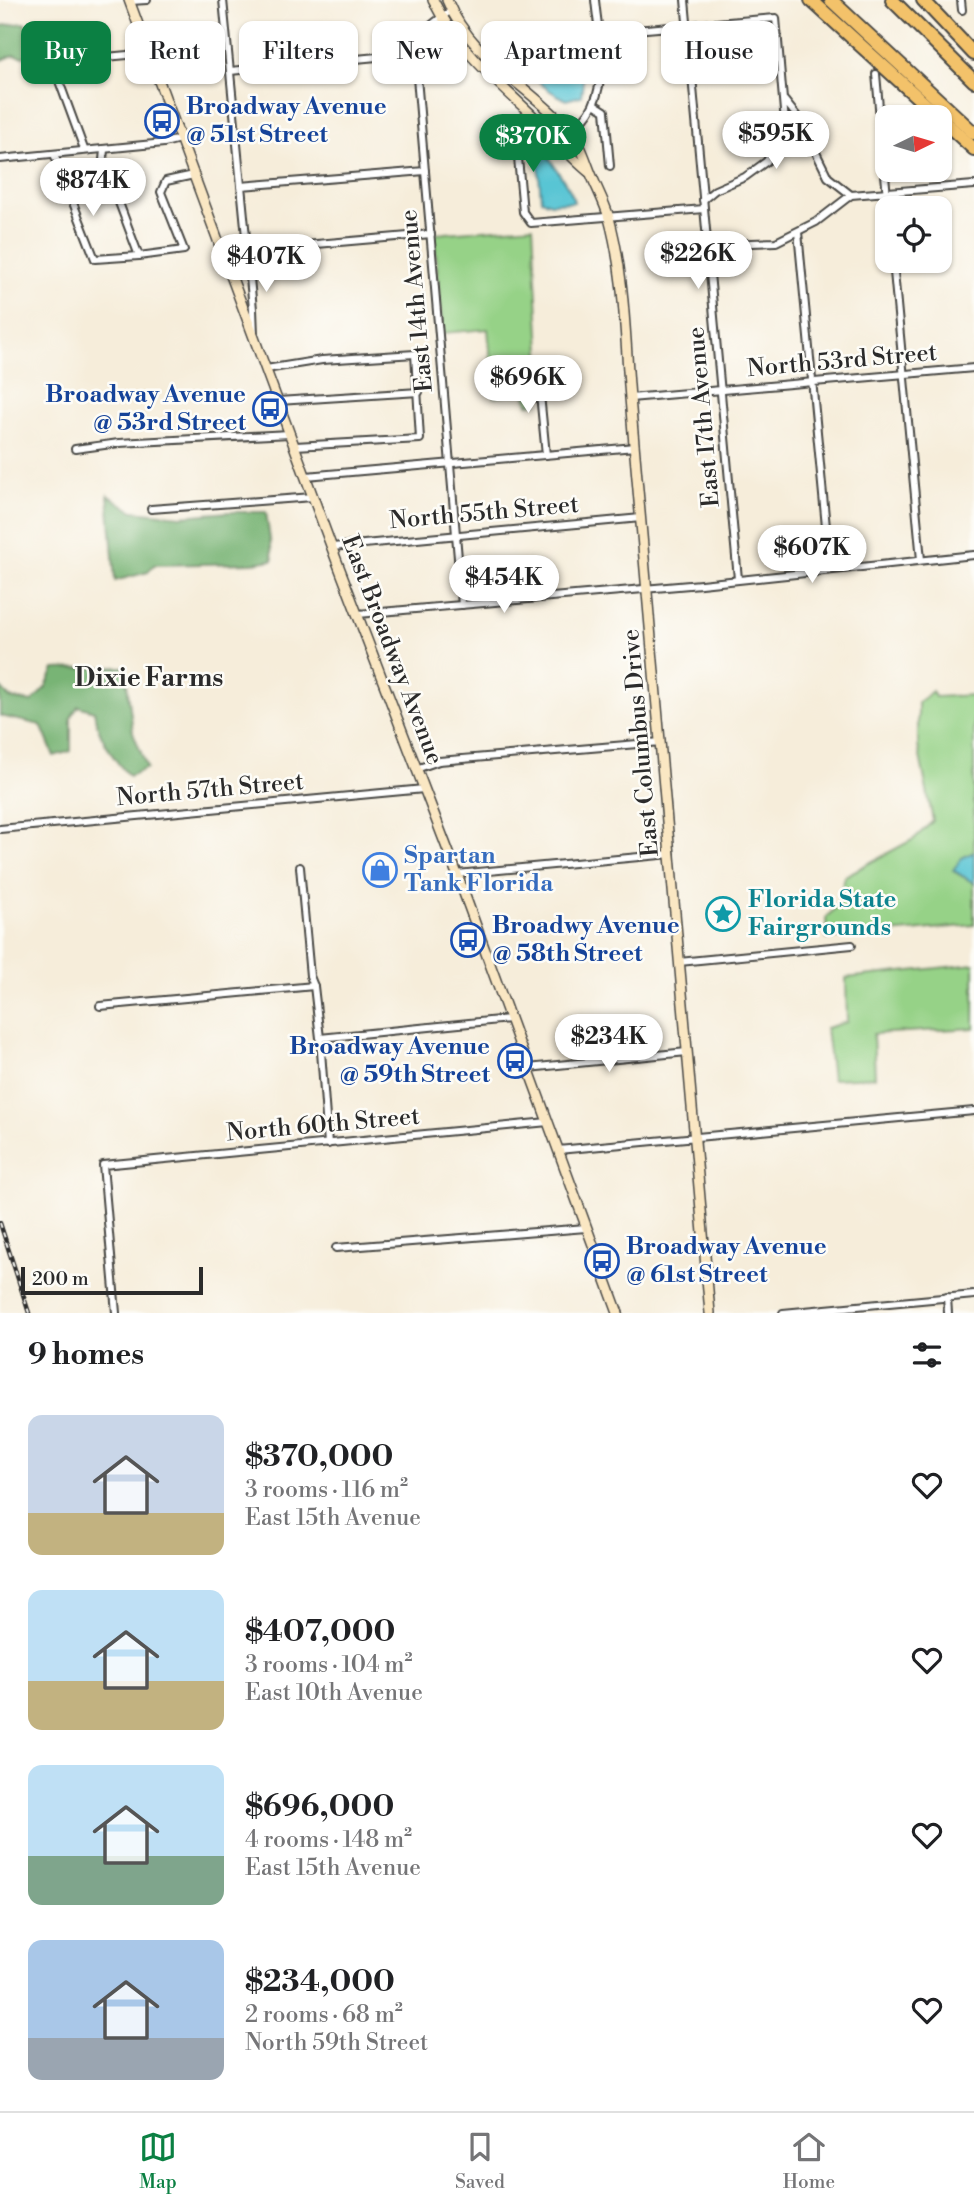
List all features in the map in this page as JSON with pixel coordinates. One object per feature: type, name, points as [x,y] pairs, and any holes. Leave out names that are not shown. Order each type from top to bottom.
[{"type":"highway","points":[[811,0],[927,105]]},
{"type":"highway","points":[[831,0],[974,133]]},
{"type":"highway","points":[[892,0],[974,81]]},
{"type":"highway","points":[[923,0],[974,54]]},
{"type":"highway","points":[[952,128],[974,149]]},
{"type":"main road","name":"East Columbus Drive","points":[[433,0],[442,18],[481,68],[590,173]]},
{"type":"main road","name":"East Columbus Drive","points":[[447,0],[472,39],[490,60],[571,132],[586,159],[609,218],[618,263],[635,447],[710,1313]]},
{"type":"main road","name":"East Broadway Avenue","points":[[130,1],[137,21]]},
{"type":"main road","name":"East Broadway Avenue","points":[[160,84],[457,874],[618,1313]]},
{"type":"main road","points":[[611,1313],[615,1303]]},
{"type":"street","points":[[130,1],[147,0]]},
{"type":"street","points":[[223,0],[248,250],[253,337]]},
{"type":"street","points":[[595,0],[597,21]]},
{"type":"street","name":"East 17th Avenue","points":[[685,0],[687,21]]},
{"type":"street","points":[[961,0],[962,10]]},
{"type":"street","name":"East 14th Avenue","points":[[452,10],[427,28],[415,47],[462,605]]},
{"type":"street","points":[[738,21],[776,18],[776,21]]},
{"type":"street","points":[[703,200],[715,190],[745,177],[767,161],[785,123],[778,36]]},
{"type":"street","points":[[84,149],[52,62],[125,55]]},
{"type":"street","points":[[230,71],[372,57]]},
{"type":"street","points":[[876,74],[887,196]]},
{"type":"street","points":[[561,143],[594,104],[598,84]]},
{"type":"street","name":"East 17th Avenue","points":[[692,84],[738,579]]},
{"type":"street","points":[[785,101],[800,120],[828,177],[851,195]]},
{"type":"street","points":[[594,104],[605,111],[610,166]]},
{"type":"street","points":[[785,123],[800,120]]},
{"type":"street","points":[[519,134],[517,147],[523,212],[527,221],[537,223],[704,209]]},
{"type":"street","points":[[0,159],[84,149],[104,150],[180,139]]},
{"type":"street","points":[[104,150],[103,160],[139,256]]},
{"type":"street","points":[[54,154],[95,259],[184,250],[160,192],[162,186],[172,178],[194,174]]},
{"type":"street","points":[[241,186],[425,170]]},
{"type":"street","points":[[707,239],[725,244],[776,242],[816,222],[851,195],[974,185]]},
{"type":"street","points":[[798,232],[830,569]]},
{"type":"street","points":[[224,256],[248,250],[431,234]]},
{"type":"street","points":[[894,273],[921,560]]},
{"type":"street","points":[[266,369],[322,360],[415,354],[420,439],[295,446]]},
{"type":"street","name":"North 53rd Street","points":[[630,398],[974,368]]},
{"type":"street","points":[[538,373],[546,455]]},
{"type":"street","points":[[278,401],[419,392]]},
{"type":"street","points":[[75,449],[119,443],[290,434]]},
{"type":"street","points":[[306,476],[635,447]]},
{"type":"street","points":[[151,509],[313,496]]},
{"type":"street","name":"North 55th Street","points":[[332,547],[641,518]]},
{"type":"street","points":[[358,614],[647,589],[974,555]]},
{"type":"street","points":[[416,769],[439,761],[661,742]]},
{"type":"street","name":"North 57th Street","points":[[0,829],[424,789]]},
{"type":"street","points":[[457,874],[671,854]]},
{"type":"street","points":[[300,867],[310,976],[314,986],[320,1038],[328,1144]]},
{"type":"street","points":[[679,962],[852,945]]},
{"type":"street","points":[[100,1006],[314,986]]},
{"type":"street","points":[[320,1038],[509,1019]]},
{"type":"street","points":[[528,1068],[687,1052]]},
{"type":"street","points":[[558,1150],[974,1111]]},
{"type":"street","name":"North 60th Street","points":[[116,1313],[103,1165],[548,1122]]},
{"type":"street","points":[[336,1248],[586,1228]]},
{"type":"street","points":[[783,1313],[974,1295]]},
{"type":"street","points":[[947,1297],[948,1313]]},
{"type":"green space","points":[[21,23],[21,56],[14,55],[0,61],[0,26]]},
{"type":"green space","points":[[533,226],[541,370],[534,371],[537,403],[528,404],[525,393],[494,397],[488,329],[443,333],[434,234]]},
{"type":"green space","points":[[108,495],[133,511],[181,516],[266,512],[273,560],[253,563],[154,565],[148,572],[115,581]]},
{"type":"green space","points":[[125,667],[133,732],[147,768],[129,776],[107,746],[98,728],[94,711],[78,706],[71,718],[71,751],[54,756],[41,725],[0,716],[0,687],[10,698],[32,702],[46,687],[54,669]]},
{"type":"green space","points":[[932,691],[935,697],[974,695],[974,852],[962,858],[955,872],[974,883],[974,925],[827,939],[826,918],[838,905],[845,876],[914,839],[933,821],[918,746],[918,703]]},
{"type":"green space","points":[[974,964],[974,1028],[873,1034],[875,1077],[832,1079],[826,1028],[847,1022],[846,978]]},
{"type":"water","points":[[543,84],[583,84],[581,96],[566,100]]},
{"type":"water","points":[[545,151],[571,192],[574,202],[551,203],[541,200],[538,161]]},
{"type":"water","points":[[974,852],[974,883],[953,870],[962,858]]},
{"type":"railway","points":[[0,1223],[29,1313]]},
{"type":"place","name":"Broadway Avenue @ 51st Street","points":[[162,121]]},
{"type":"place","name":"Broadway Avenue @ 53rd Street","points":[[270,409]]},
{"type":"place","name":"Spartan Tank Florida","points":[[380,870]]},
{"type":"place","name":"Florida State Fairgrounds","points":[[723,914]]},
{"type":"place","name":"Broadwy Avenue @ 58th Street","points":[[468,940]]},
{"type":"place","name":"Broadway Avenue @ 59th Street","points":[[515,1061]]},
{"type":"place","name":"Broadway Avenue @ 61st Street","points":[[602,1261]]},
{"type":"district","name":"Dixie Farms","points":[[149,678]]}]
